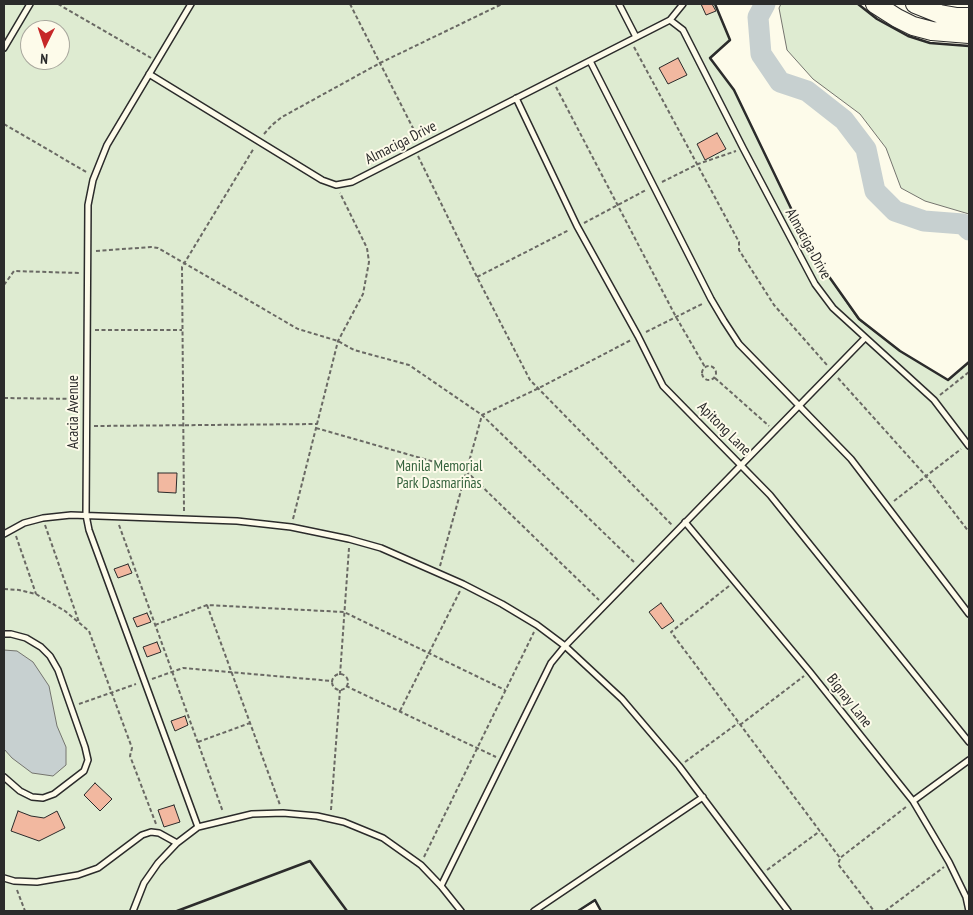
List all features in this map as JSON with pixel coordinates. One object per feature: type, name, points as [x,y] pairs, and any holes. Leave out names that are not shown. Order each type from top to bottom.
[{"type":"highway","points":[[875,4],[913,26],[932,31],[969,34]]},
{"type":"highway","points":[[916,4],[940,14],[969,17]]},
{"type":"lane","points":[[4,48],[30,4]]},
{"type":"lane","name":"Acacia Avenue","points":[[191,4],[107,145],[94,176],[88,205],[86,515],[89,530],[198,827]]},
{"type":"lane","points":[[620,4],[636,37]]},
{"type":"lane","name":"Almaciga Drive","points":[[336,184],[352,182],[670,20],[683,4]]},
{"type":"lane","name":"Almaciga Drive","points":[[670,20],[683,30],[742,148],[814,284],[833,308],[934,400],[969,445]]},
{"type":"lane","points":[[590,61],[711,299],[739,344],[851,458],[969,614]]},
{"type":"lane","points":[[149,74],[322,180],[336,184]]},
{"type":"lane","name":"Apitong Lane","points":[[516,98],[578,226],[663,386],[770,495],[969,742]]},
{"type":"lane","points":[[441,886],[551,663],[565,646],[677,530],[865,338]]},
{"type":"lane","points":[[4,534],[24,523],[43,518],[86,515],[237,521],[291,527],[349,539],[381,548],[463,584],[537,625],[565,646],[622,699],[679,766],[788,911]]},
{"type":"lane","name":"Bignay Lane","points":[[686,522],[810,672],[913,802],[949,862],[966,897],[969,911]]},
{"type":"lane","points":[[4,634],[26,638],[41,647],[50,656],[58,670],[86,748],[88,760],[84,771],[54,794],[44,798],[32,797],[20,791],[4,777]]},
{"type":"lane","points":[[913,802],[969,760]]},
{"type":"lane","points":[[534,911],[703,797]]},
{"type":"lane","points":[[133,911],[144,883],[158,864],[177,843],[198,827],[252,814],[298,813],[330,818],[364,829],[383,838],[421,865],[461,911]]},
{"type":"lane","points":[[4,878],[14,881],[37,882],[78,875],[98,868],[142,835],[151,832],[159,833],[177,843]]},
{"type":"path","points":[[58,4],[156,62]]},
{"type":"path","points":[[350,4],[422,147]]},
{"type":"path","points":[[184,518],[182,267],[259,141],[272,124],[282,117],[380,63],[502,4]]},
{"type":"path","points":[[630,40],[739,242],[739,250],[774,305],[816,355],[926,476],[969,532]]},
{"type":"path","points":[[552,80],[676,317],[705,367]]},
{"type":"path","points":[[4,124],[94,176]]},
{"type":"path","points":[[476,277],[698,164],[742,148]]},
{"type":"path","points":[[415,150],[476,277],[530,380],[540,388],[677,530]]},
{"type":"path","points":[[291,527],[338,341],[363,294],[369,255],[368,248],[336,184]]},
{"type":"path","points":[[87,252],[152,247],[165,251],[298,329],[338,341],[354,350],[409,365],[482,415],[641,568]]},
{"type":"path","points":[[4,285],[14,271],[87,273]]},
{"type":"path","points":[[438,573],[482,415],[540,388],[711,299]]},
{"type":"path","points":[[86,330],[182,330]]},
{"type":"path","points":[[705,367],[702,373],[704,378],[710,380],[715,378]]},
{"type":"path","points":[[705,367],[714,367],[717,374],[715,378]]},
{"type":"path","points":[[934,400],[969,372]]},
{"type":"path","points":[[715,378],[774,431]]},
{"type":"path","points":[[4,398],[86,399]]},
{"type":"path","points":[[86,426],[317,424]]},
{"type":"path","points":[[316,428],[466,471],[605,605]]},
{"type":"path","points":[[887,506],[969,445]]},
{"type":"path","points":[[116,516],[226,820]]},
{"type":"path","points":[[43,518],[80,623]]},
{"type":"path","points":[[13,529],[36,594]]},
{"type":"path","points":[[340,675],[349,539]]},
{"type":"path","points":[[735,582],[671,632],[840,858]]},
{"type":"path","points":[[400,711],[463,584]]},
{"type":"path","points":[[4,589],[36,594],[66,611],[89,631],[132,748],[130,756],[159,833]]},
{"type":"path","points":[[155,625],[207,605],[344,612],[505,690]]},
{"type":"path","points":[[207,605],[283,813]]},
{"type":"path","points":[[421,865],[537,625]]},
{"type":"path","points":[[71,707],[183,668],[332,681]]},
{"type":"path","points":[[679,766],[810,672]]},
{"type":"path","points":[[332,681],[334,677],[340,675],[347,678],[346,686],[340,690]]},
{"type":"path","points":[[332,681],[334,687],[340,690]]},
{"type":"path","points":[[346,686],[502,760]]},
{"type":"path","points":[[330,818],[340,690]]},
{"type":"path","points":[[197,742],[250,723]]},
{"type":"path","points":[[874,911],[838,864],[840,858],[913,802]]},
{"type":"path","points":[[761,874],[820,831]]},
{"type":"path","points":[[884,911],[949,862]]},
{"type":"path","points":[[14,881],[25,911]]},
{"type":"green space","name":"Manila Memorial Park Dasmariñas","points":[[4,4],[715,4],[730,40],[710,59],[734,90],[813,254],[858,319],[900,351],[948,380],[969,362],[969,911],[601,911],[595,901],[578,911],[4,911]]},
{"type":"green space","points":[[781,4],[858,4],[877,19],[908,36],[930,43],[969,46],[969,214],[925,201],[901,188],[886,148],[860,114],[813,79],[787,50],[779,8]]},
{"type":"shaded area","points":[[4,650],[17,651],[33,662],[49,686],[57,726],[66,747],[66,765],[53,776],[32,773],[12,758],[4,749]]},
{"type":"building","points":[[701,4],[712,4],[716,11],[706,15]]},
{"type":"building","points":[[678,58],[687,75],[668,84],[659,68]]},
{"type":"building","points":[[717,133],[726,149],[705,160],[697,144]]},
{"type":"building","points":[[158,473],[177,473],[176,493],[158,492]]},
{"type":"building","points":[[128,564],[132,573],[118,578],[114,569]]},
{"type":"building","points":[[661,603],[674,621],[662,629],[649,612]]},
{"type":"building","points":[[147,613],[151,622],[137,627],[133,618]]},
{"type":"building","points":[[157,642],[161,652],[147,657],[143,647]]},
{"type":"building","points":[[185,716],[188,725],[175,731],[171,721]]},
{"type":"building","points":[[95,783],[112,799],[100,811],[84,795]]},
{"type":"building","points":[[174,805],[180,822],[164,827],[158,810]]},
{"type":"building","points":[[18,811],[44,818],[57,811],[65,828],[39,841],[11,831]]},
{"type":"waterway","points":[[765,4],[758,17],[761,54],[780,82],[807,91],[844,120],[866,149],[875,191],[895,211],[924,221],[963,224],[969,230]]},
{"type":"wall","points":[[715,4],[730,40],[710,58],[734,90],[813,254],[859,319],[900,351],[948,380],[969,362]]},
{"type":"wall","points":[[858,4],[877,19],[908,36],[930,43],[969,46]]},
{"type":"wall","points":[[177,911],[310,861],[347,911]]},
{"type":"wall","points":[[578,911],[595,900],[601,911]]}]
